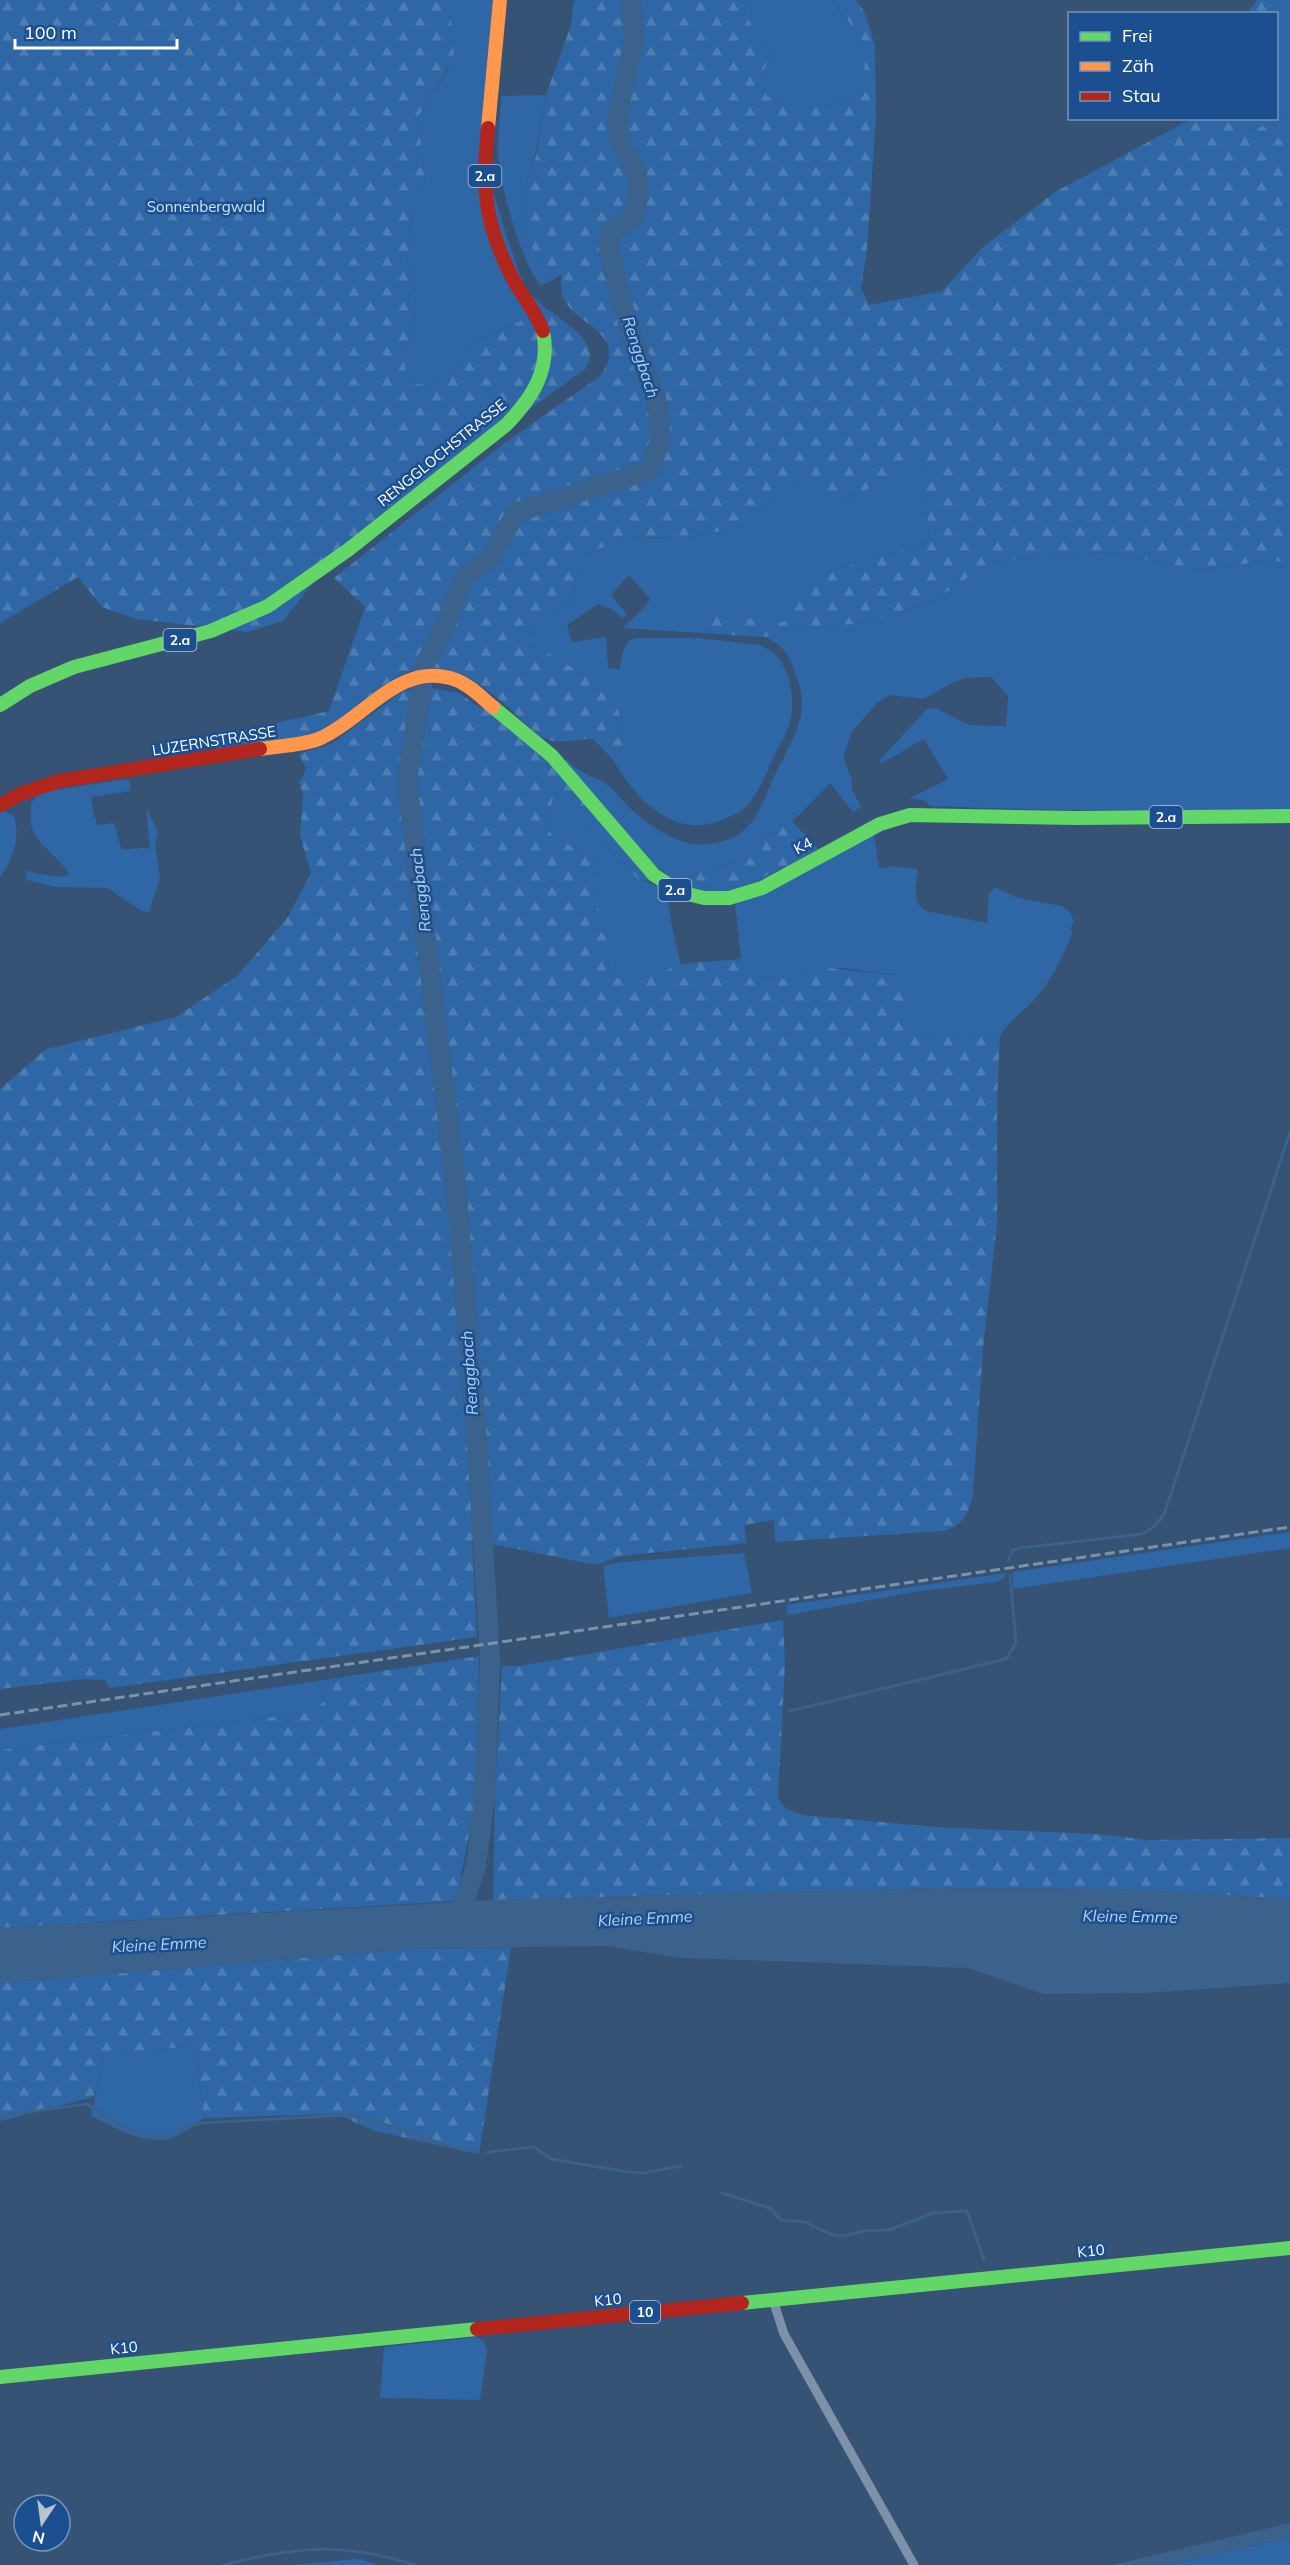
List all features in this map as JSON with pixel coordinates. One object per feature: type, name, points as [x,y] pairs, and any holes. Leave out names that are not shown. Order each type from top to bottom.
[{"type":"main road","name":"RENGGLOCHSTRASSE","points":[[0,705],[44,679],[90,661],[177,641],[230,625],[268,606],[348,550],[520,412],[537,389],[544,372],[545,339],[537,317],[507,266],[491,226],[486,202],[485,168],[501,0]]},
{"type":"main road","name":"K4","points":[[418,676],[434,675],[452,678],[469,687],[552,756],[654,875],[680,892],[704,898],[729,898],[762,888],[880,824],[910,815],[1077,818],[1290,816]]},
{"type":"main road","name":"LUZERNSTRASSE","points":[[0,806],[20,794],[58,781],[320,739],[346,724],[393,686],[418,676]]},
{"type":"main road","name":"K10","points":[[0,2377],[1290,2248]]},
{"type":"street","points":[[773,2300],[784,2334],[914,2565]]},
{"type":"green space","name":"Sonnenbergwald","points":[[0,0],[446,0],[450,8],[454,58],[418,117],[425,180],[412,213],[407,259],[416,291],[412,333],[404,360],[406,372],[417,384],[429,385],[458,369],[463,352],[469,344],[547,309],[585,341],[590,355],[585,369],[516,419],[324,569],[283,621],[248,632],[136,619],[102,607],[78,577],[0,623]]},
{"type":"green space","points":[[446,0],[500,0],[489,177],[523,283],[530,294],[547,309],[469,344],[463,352],[458,369],[429,385],[417,384],[406,372],[404,360],[412,333],[416,291],[407,259],[412,213],[425,180],[418,117],[449,68],[450,8]]},
{"type":"green space","points":[[574,0],[747,0],[744,13],[771,54],[760,79],[767,96],[809,108],[857,99],[859,96],[864,75],[864,47],[857,32],[833,0],[856,0],[864,11],[875,45],[876,118],[867,250],[861,288],[869,305],[942,291],[983,247],[1055,192],[1189,120],[1236,120],[1237,123],[1254,130],[1290,114],[1290,565],[1273,560],[1199,570],[1108,552],[993,561],[934,600],[869,623],[790,629],[765,637],[715,634],[702,628],[708,620],[717,616],[787,621],[793,597],[828,572],[930,541],[920,465],[841,501],[801,478],[749,518],[726,530],[682,538],[630,537],[593,551],[582,560],[569,603],[526,632],[548,653],[588,677],[610,697],[620,714],[622,723],[623,747],[613,760],[593,739],[561,741],[541,737],[483,687],[460,674],[434,668],[418,669],[390,681],[342,719],[318,732],[217,751],[212,737],[329,711],[365,607],[334,578],[502,445],[600,376],[608,362],[609,350],[606,341],[565,301],[561,288],[562,274],[548,283],[522,226],[527,181],[536,156],[546,95],[571,25]]},
{"type":"green space","points":[[747,0],[833,0],[839,11],[859,33],[867,50],[862,91],[857,99],[809,108],[767,96],[760,80],[771,54],[744,13]]},
{"type":"green space","points":[[1257,0],[1279,0],[1270,12],[1248,12]]},
{"type":"green space","points":[[1279,0],[1290,0],[1290,114],[1278,119],[1278,12],[1270,12]]},
{"type":"green space","points":[[546,95],[535,156],[527,181],[522,226],[548,283],[540,285],[527,262],[510,214],[500,171],[498,143],[501,96]]},
{"type":"green space","points":[[1236,120],[1276,120],[1254,130],[1236,123]]},
{"type":"green space","points":[[920,464],[930,541],[828,572],[787,621],[705,631],[715,634],[623,628],[650,599],[629,575],[611,595],[627,614],[622,618],[613,610],[598,604],[567,625],[572,642],[606,637],[608,668],[619,670],[623,651],[629,640],[700,638],[759,645],[769,649],[777,657],[788,676],[792,700],[790,722],[785,737],[749,804],[733,815],[704,825],[672,820],[657,812],[632,788],[613,760],[623,747],[622,728],[620,714],[609,697],[586,678],[536,644],[526,632],[569,603],[582,560],[593,551],[630,537],[682,538],[726,530],[749,518],[801,478],[842,501]]},
{"type":"green space","points":[[1108,552],[1199,570],[1273,560],[1290,565],[1290,811],[976,808],[931,806],[923,800],[911,799],[948,779],[924,739],[882,763],[879,761],[927,709],[936,708],[969,725],[1006,726],[1008,696],[991,677],[966,678],[924,699],[890,695],[877,703],[852,732],[843,757],[852,780],[852,789],[861,807],[853,812],[830,783],[796,818],[780,830],[757,839],[734,863],[684,876],[711,882],[734,883],[782,870],[737,889],[708,892],[688,887],[668,876],[648,860],[565,762],[567,759],[578,770],[604,782],[638,815],[668,836],[694,844],[713,844],[725,841],[742,832],[756,815],[799,724],[801,714],[801,692],[792,664],[780,646],[765,637],[790,629],[869,623],[934,600],[993,561]]},
{"type":"green space","points":[[423,686],[459,693],[479,707],[486,708],[544,756],[651,881],[638,879],[565,802],[557,796],[553,798],[546,828],[553,836],[596,859],[599,910],[614,959],[616,977],[625,980],[641,979],[679,965],[741,959],[757,976],[789,980],[803,972],[826,968],[896,975],[903,978],[907,1021],[912,1035],[923,1037],[978,1034],[1000,1036],[997,1098],[997,1224],[983,1348],[973,1495],[969,1508],[960,1522],[943,1531],[775,1542],[774,1520],[744,1525],[747,1543],[620,1556],[595,1565],[472,1540],[477,1637],[110,1688],[105,1680],[83,1679],[0,1689],[0,1089],[46,1049],[176,1017],[238,975],[288,917],[311,873],[300,836],[303,794],[299,783],[306,769],[299,754],[331,744],[403,691]]},
{"type":"green space","points":[[126,779],[130,783],[131,791],[91,797],[94,818],[96,818],[97,825],[114,823],[121,848],[150,849],[146,807],[158,832],[155,844],[160,878],[149,912],[141,911],[108,888],[55,887],[27,880],[25,870],[64,877],[69,874],[39,841],[32,828],[31,803],[37,795],[49,791]]},
{"type":"green space","points":[[557,796],[638,879],[655,885],[661,890],[669,909],[681,964],[641,980],[633,981],[616,977],[612,952],[599,917],[596,859],[553,836],[546,828],[553,798]]},
{"type":"green space","points":[[4,811],[14,816],[17,832],[15,848],[0,877],[0,813]]},
{"type":"green space","points":[[792,821],[818,849],[771,873],[746,882],[715,885],[683,876],[734,863],[757,839],[780,830]]},
{"type":"green space","points":[[874,834],[879,867],[918,869],[916,898],[926,911],[987,923],[989,893],[995,887],[1018,898],[1062,906],[1071,914],[1074,921],[1070,929],[1073,931],[1056,968],[1040,993],[1011,1021],[1000,1036],[978,1034],[923,1037],[912,1035],[907,1021],[902,978],[896,975],[842,968],[803,972],[789,980],[757,976],[741,959],[735,903]]},
{"type":"green space","points":[[1290,1532],[1290,1548],[1013,1589],[1013,1572]]},
{"type":"green space","points":[[744,1553],[752,1593],[609,1618],[603,1566],[621,1562]]},
{"type":"green space","points":[[1006,1573],[1004,1578],[996,1582],[920,1591],[788,1615],[786,1605]]},
{"type":"green space","points":[[783,1620],[785,1664],[778,1797],[782,1804],[790,1810],[802,1815],[935,1827],[1096,1834],[1148,1840],[1290,1838],[1290,1899],[1121,1889],[936,1888],[493,1900],[495,1788],[502,1666],[519,1666]]},
{"type":"green space","points":[[479,1656],[477,1794],[456,1901],[0,1928],[0,1750],[312,1712],[324,1701],[330,1679]]},
{"type":"green space","points":[[330,1679],[324,1701],[312,1712],[0,1750],[0,1729]]},
{"type":"green space","points":[[511,1948],[479,2154],[375,2131],[337,2114],[204,2118],[195,2046],[104,2054],[94,2097],[0,2121],[0,1983],[410,1949]]},
{"type":"green space","points":[[195,2046],[204,2118],[189,2129],[172,2138],[151,2139],[130,2134],[91,2116],[104,2054]]},
{"type":"green space","points":[[477,2337],[484,2342],[487,2350],[480,2400],[380,2398],[384,2347]]},
{"type":"green space","points":[[1290,2537],[1290,2565],[1169,2565]]},
{"type":"green space","points":[[358,2559],[379,2565],[292,2565]]},
{"type":"water","name":"Kleine Emme","points":[[936,1888],[1121,1889],[1290,1899],[1290,1983],[1148,1993],[1043,1994],[968,1968],[682,1958],[605,1946],[410,1949],[0,1983],[0,1928],[493,1900]]},
{"type":"water","points":[[1290,2523],[1290,2537],[1169,2565],[1112,2565]]},
{"type":"waterway","name":"Renggbach","points":[[456,1926],[476,1866],[485,1794],[490,1659],[476,1427],[456,1188],[407,781],[425,664],[466,575],[489,559],[517,512],[650,470],[660,441],[656,397],[633,340],[609,247],[613,229],[633,219],[638,197],[637,175],[621,144],[618,132],[621,99],[634,40],[630,0]]},
{"type":"waterway","points":[[1008,1560],[1013,1550],[1020,1548],[1142,1534],[1163,1516],[1290,1132]]},
{"type":"waterway","points":[[790,1711],[1006,1659],[1016,1643],[1010,1576]]},
{"type":"waterway","points":[[0,2116],[87,2104],[125,2128],[146,2136],[158,2137],[171,2135],[185,2127],[203,2123],[347,2115],[477,2152]]},
{"type":"waterway","points":[[488,2152],[534,2147],[551,2159],[629,2172],[644,2173],[681,2166]]},
{"type":"waterway","points":[[722,2193],[770,2208],[781,2220],[805,2222],[832,2235],[843,2236],[864,2231],[889,2230],[933,2213],[967,2211],[984,2260]]},
{"type":"waterway","points":[[224,2565],[275,2554],[320,2549],[365,2553],[415,2565]]},
{"type":"railway","points":[[0,1715],[1290,1527]]},
{"type":"traffic: fast","points":[[0,705],[30,686],[74,667],[211,631],[268,606],[348,550],[506,425],[531,394],[542,371],[545,345],[543,331]]},
{"type":"traffic: fast","points":[[493,707],[552,756],[654,875],[680,892],[704,898],[729,898],[762,888],[880,824],[910,815],[1077,818],[1290,816]]},
{"type":"traffic: fast","points":[[742,2303],[1290,2248]]},
{"type":"traffic: fast","points":[[0,2377],[477,2329]]},
{"type":"traffic: slow","points":[[488,128],[500,0]]},
{"type":"traffic: slow","points":[[260,749],[317,740],[339,728],[385,693],[418,678],[436,676],[456,680],[471,688],[493,707]]},
{"type":"traffic: jam","points":[[488,128],[485,171],[491,226],[505,263],[543,331]]},
{"type":"traffic: jam","points":[[0,805],[20,794],[59,781],[260,749]]},
{"type":"traffic: jam","points":[[477,2329],[742,2303]]}]
